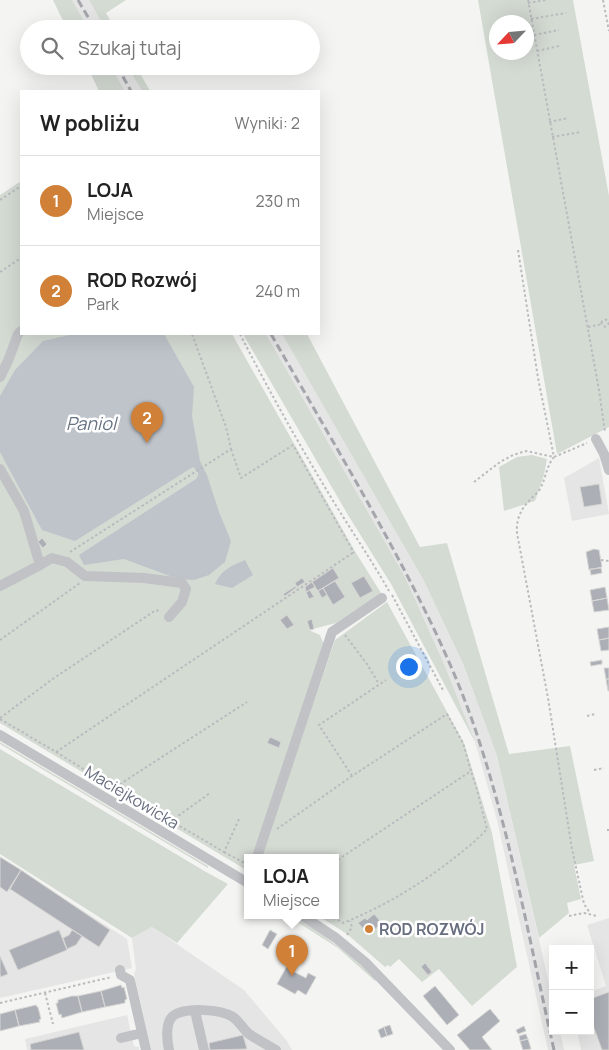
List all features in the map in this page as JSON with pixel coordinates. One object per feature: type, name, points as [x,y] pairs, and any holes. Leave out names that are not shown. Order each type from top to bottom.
[{"type":"street","points":[[0,377],[20,332]]},
{"type":"street","points":[[596,440],[609,466]]},
{"type":"street","points":[[0,469],[24,511],[40,565]]},
{"type":"street","points":[[0,586],[52,558],[67,562],[85,576],[144,578],[182,583],[186,589],[182,602],[168,617]]},
{"type":"street","points":[[258,854],[330,635],[386,596]]},
{"type":"street","name":"Maciejkowicka","points":[[0,735],[244,880]]},
{"type":"street","points":[[306,919],[336,938],[365,962],[450,1050]]},
{"type":"street","points":[[121,972],[130,980],[146,1050]]},
{"type":"street","points":[[169,1050],[169,1022],[173,1016],[182,1012],[215,1010],[232,1017],[249,1033],[276,1050]]},
{"type":"street","points":[[195,1011],[204,1050]]},
{"type":"street","points":[[121,1038],[142,1032]]},
{"type":"path","points":[[530,15],[528,2],[546,0]]},
{"type":"path","points":[[603,0],[609,31]]},
{"type":"path","points":[[534,18],[566,13]]},
{"type":"path","points":[[559,30],[534,35],[588,327],[605,432]]},
{"type":"path","points":[[537,51],[559,46]]},
{"type":"path","points":[[549,122],[568,118]]},
{"type":"path","points":[[552,137],[581,132]]},
{"type":"path","points":[[0,200],[20,187]]},
{"type":"path","points":[[518,250],[533,349],[554,457]]},
{"type":"path","points":[[0,272],[20,259]]},
{"type":"path","points":[[588,327],[602,324],[604,320],[609,323]]},
{"type":"path","points":[[56,752],[354,553],[293,445],[240,478],[226,427],[192,335]]},
{"type":"path","points":[[241,335],[266,385],[330,496],[366,550],[386,596],[444,692]]},
{"type":"path","points":[[578,914],[583,910],[584,904],[566,815],[548,698],[516,527],[519,516],[539,490],[548,464],[554,457],[596,440],[609,429]]},
{"type":"path","points":[[67,562],[70,551],[99,535],[231,448]]},
{"type":"path","points":[[474,482],[500,462],[526,451],[554,457]]},
{"type":"path","points":[[601,560],[609,561]]},
{"type":"path","points":[[0,640],[64,596],[84,580],[85,576]]},
{"type":"path","points":[[168,617],[156,610],[54,678],[0,718],[114,788],[244,863]]},
{"type":"path","points":[[339,627],[367,664],[379,684]]},
{"type":"path","points":[[352,776],[319,725],[386,680]]},
{"type":"path","points":[[114,788],[247,702]]},
{"type":"path","points":[[273,832],[287,820],[447,714],[463,743],[487,829],[480,837],[434,874],[387,903],[343,924],[335,919]]},
{"type":"path","points":[[587,716],[595,714]]},
{"type":"path","points":[[594,770],[604,768]]},
{"type":"path","points":[[339,859],[471,772]]},
{"type":"path","points":[[171,821],[210,794]]},
{"type":"path","points":[[224,852],[240,817]]},
{"type":"path","points":[[584,904],[590,913]]},
{"type":"path","points":[[569,916],[590,913],[597,916]]},
{"type":"path","points":[[345,937],[352,927],[350,921]]},
{"type":"path","points":[[0,1003],[121,972]]},
{"type":"path","points":[[45,993],[53,1024]]},
{"type":"shaded area","points":[[53,0],[72,0],[84,20],[63,20]]},
{"type":"shaded area","points":[[72,0],[89,0],[100,20],[84,20]]},
{"type":"shaded area","points":[[89,0],[126,0],[106,13],[110,20],[100,20]]},
{"type":"shaded area","points":[[478,0],[573,0],[609,196],[609,427],[557,454]]},
{"type":"shaded area","points":[[91,75],[116,75],[124,90],[99,90]]},
{"type":"shaded area","points":[[116,75],[132,75],[141,90],[124,90]]},
{"type":"shaded area","points":[[132,75],[141,75],[149,90],[141,90]]},
{"type":"shaded area","points":[[20,182],[20,335],[233,335],[356,553],[381,593],[336,623],[309,630],[320,635],[324,645],[255,854],[244,854],[244,869],[0,723],[0,195]]},
{"type":"shaded area","points":[[244,335],[267,335],[404,575],[443,662],[475,742],[391,584],[348,515]]},
{"type":"shaded area","points":[[267,335],[283,335],[424,581],[464,666],[497,756],[549,984],[549,1035],[561,1035],[564,1050],[548,1050],[497,820],[475,742],[404,575]]},
{"type":"shaded area","points":[[283,335],[308,335],[420,547],[447,543],[509,754],[570,746],[594,861],[574,865],[581,899],[567,903],[569,913],[539,938],[497,756],[464,666],[424,581]]},
{"type":"shaded area","points":[[532,455],[547,459],[544,475],[535,501],[504,511],[499,467],[517,457]]},
{"type":"shaded area","points":[[599,458],[609,514],[572,521],[564,478]]},
{"type":"shaded area","name":"ROD ROZWÓJ","points":[[387,602],[464,743],[492,833],[517,967],[472,1006],[439,969],[422,982],[399,959],[390,967],[388,965],[385,967],[347,934],[323,919],[339,919],[339,854],[262,854],[335,640]]},
{"type":"shaded area","points":[[0,742],[208,866],[208,868],[0,744]]},
{"type":"shaded area","points":[[0,749],[228,884],[177,943],[152,927],[132,938],[0,854]]},
{"type":"shaded area","points":[[0,857],[127,939],[132,968],[0,998]]},
{"type":"shaded area","points":[[609,918],[609,1050],[581,1050],[578,1035],[594,1035],[594,990],[606,986],[587,925]]},
{"type":"shaded area","points":[[292,919],[297,919],[336,945],[357,961],[376,979],[375,981],[338,948]]},
{"type":"shaded area","points":[[152,927],[244,990],[287,1041],[292,1050],[151,1050],[134,973],[136,970],[132,938]]},
{"type":"shaded area","points":[[127,1015],[134,1046],[139,1047],[139,1050],[27,1050],[25,1039]]},
{"type":"water","name":"Paniol","points":[[70,335],[165,335],[194,387],[192,416],[200,461],[231,541],[225,562],[209,575],[194,580],[178,579],[124,559],[84,565],[79,555],[196,479],[198,472],[193,467],[75,541],[42,530],[0,452],[0,396],[15,370],[43,341]]},
{"type":"water","points":[[245,560],[253,575],[232,588],[215,584],[223,572]]},
{"type":"building","points":[[599,484],[602,504],[584,507],[580,487]]},
{"type":"building","points":[[42,538],[47,544],[43,548],[38,542]]},
{"type":"building","points":[[594,549],[599,550],[602,567],[589,570],[586,552]]},
{"type":"building","points":[[333,568],[339,578],[318,591],[312,582]]},
{"type":"building","points":[[601,568],[602,573],[591,575],[590,569]]},
{"type":"building","points":[[364,576],[373,591],[360,598],[351,583]]},
{"type":"building","points":[[302,578],[305,582],[297,587],[295,583]]},
{"type":"building","points":[[335,581],[345,597],[333,605],[323,588]]},
{"type":"building","points":[[312,582],[315,587],[306,592],[305,587]]},
{"type":"building","points":[[296,586],[285,596],[283,594]]},
{"type":"building","points":[[605,587],[607,598],[592,601],[590,590]]},
{"type":"building","points":[[323,588],[327,595],[322,598],[318,591]]},
{"type":"building","points":[[310,590],[314,597],[309,599],[306,592]]},
{"type":"building","points":[[607,598],[609,610],[594,612],[592,601]]},
{"type":"building","points":[[287,615],[294,625],[287,629],[280,620]]},
{"type":"building","points":[[312,619],[314,629],[310,630],[307,621]]},
{"type":"building","points":[[609,627],[609,638],[599,640],[597,629]]},
{"type":"building","points":[[609,638],[609,650],[601,651],[599,640]]},
{"type":"building","points":[[602,660],[602,664],[591,666],[590,662]]},
{"type":"building","points":[[604,668],[609,668],[609,679],[606,679]]},
{"type":"building","points":[[606,679],[609,679],[609,691],[608,691]]},
{"type":"building","points":[[270,737],[281,742],[279,748],[267,743]]},
{"type":"building","points":[[0,857],[21,870],[7,892],[0,887]]},
{"type":"building","points":[[21,870],[110,930],[99,947],[10,889]]},
{"type":"building","name":"ROD ROZWÓJ","points":[[374,914],[382,923],[369,935],[358,923],[365,918],[367,920]]},
{"type":"building","points":[[59,930],[67,950],[18,970],[9,950]]},
{"type":"building","points":[[72,930],[82,936],[76,945],[67,949],[63,938],[69,935]]},
{"type":"building","points":[[270,930],[277,934],[268,949],[262,945]]},
{"type":"building","points":[[0,956],[8,974],[1,977],[0,974]]},
{"type":"building","points":[[292,957],[299,962],[294,972],[306,978],[308,973],[316,977],[306,995],[298,990],[295,994],[277,984]]},
{"type":"building","points":[[425,963],[432,972],[428,975],[421,967]]},
{"type":"building","points":[[121,985],[122,988],[124,987],[127,999],[125,1003],[105,1007],[101,991]]},
{"type":"building","points":[[435,986],[459,1015],[447,1025],[423,996]]},
{"type":"building","points":[[101,991],[105,1007],[82,1012],[78,996]]},
{"type":"building","points":[[609,992],[609,1050],[602,1050],[594,1028],[594,998]]},
{"type":"building","points":[[78,996],[82,1012],[62,1018],[61,1014],[59,1015],[56,1003],[58,1003],[58,1000]]},
{"type":"building","points":[[36,1005],[41,1019],[39,1020],[40,1022],[19,1026],[15,1010]]},
{"type":"building","points":[[490,1009],[500,1021],[482,1037],[492,1050],[470,1050],[457,1035]]},
{"type":"building","points":[[15,1010],[19,1026],[0,1031],[0,1014]]},
{"type":"building","points":[[390,1025],[393,1034],[387,1036],[384,1027]]},
{"type":"building","points":[[524,1026],[526,1031],[518,1034],[516,1030]]},
{"type":"building","points":[[384,1027],[387,1036],[381,1038],[378,1030]]},
{"type":"building","points":[[79,1032],[84,1050],[31,1050],[30,1044]]},
{"type":"building","points":[[526,1034],[528,1039],[520,1041],[519,1036]]},
{"type":"building","points":[[243,1035],[247,1049],[210,1050],[209,1043]]},
{"type":"building","points":[[528,1039],[531,1049],[523,1050],[520,1041]]},
{"type":"railway","points":[[78,0],[90,20]]},
{"type":"railway","points":[[122,75],[130,90]]},
{"type":"railway","points":[[272,335],[396,555],[437,635],[460,689],[484,758],[507,841],[554,1050]]},
{"type":"place","name":"ROD Rozwój","points":[[147,443]]},
{"type":"place","name":"ROD ROZWÓJ","points":[[369,929]]},
{"type":"place","name":"LOJA","points":[[292,976]]}]
